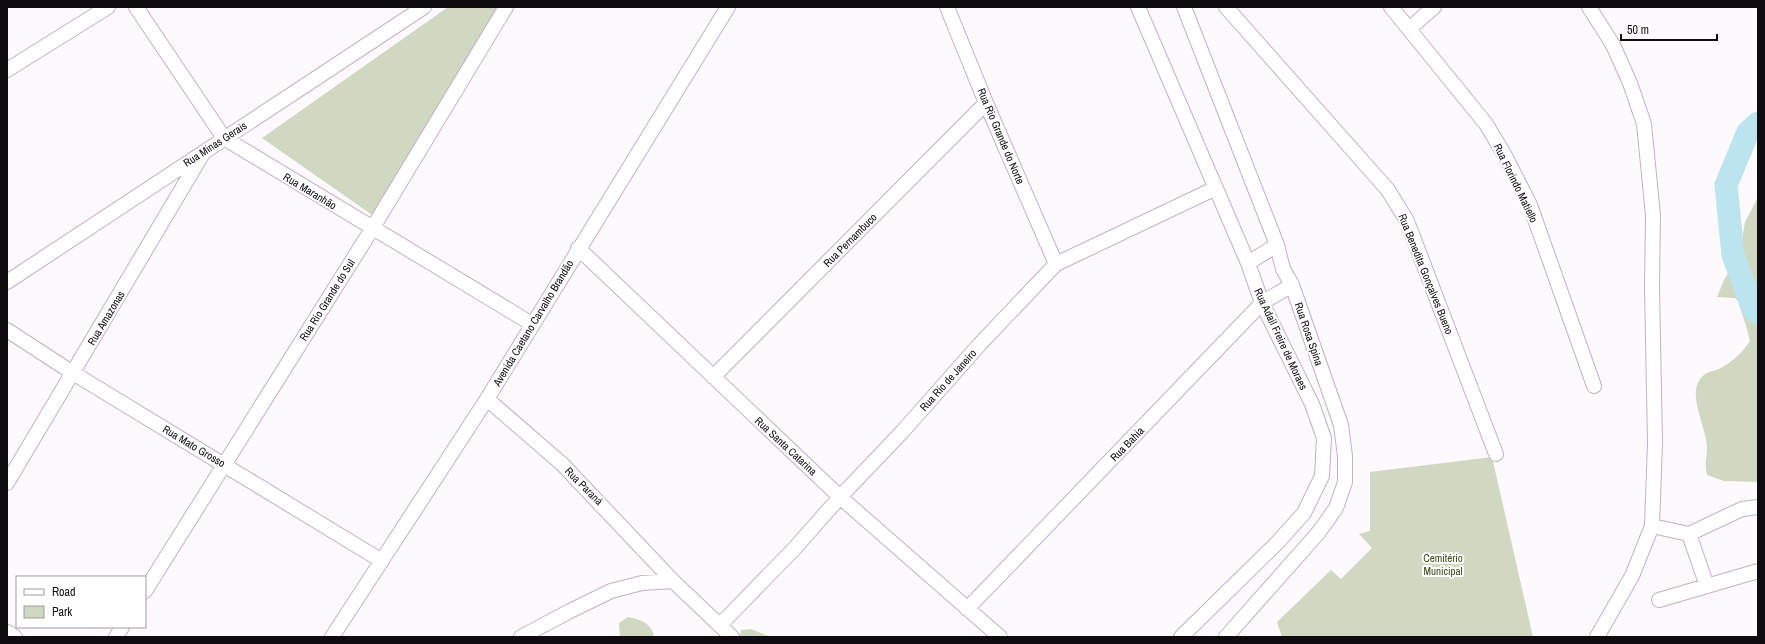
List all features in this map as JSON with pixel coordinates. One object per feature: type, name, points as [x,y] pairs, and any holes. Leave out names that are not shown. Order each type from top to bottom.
[{"type":"street","points":[[7,70],[108,7]]},
{"type":"street","name":"Rua Maranhão","points":[[136,7],[224,138],[372,229],[532,324]]},
{"type":"street","name":"Rua Minas Gerais","points":[[7,282],[424,7]]},
{"type":"street","name":"Rua Rio Grande do Sul","points":[[146,589],[372,229],[506,7]]},
{"type":"street","name":"Avenida Caetano Carvalho Brandão","points":[[332,637],[487,399],[578,248],[728,7]]},
{"type":"street","name":"Rua Rio Grande do Norte","points":[[947,7],[986,103],[1056,264]]},
{"type":"street","name":"Rua Adail Freire de Moraes","points":[[1138,7],[1248,263],[1262,303],[1312,404],[1324,438],[1322,476],[1304,513],[1276,544],[1181,637]]},
{"type":"street","name":"Rua Rosa Spina","points":[[1184,7],[1277,245],[1283,269],[1292,285],[1341,425],[1345,456],[1345,482],[1336,508],[1319,532],[1226,637]]},
{"type":"street","name":"Rua Benedita Gonçalves Bueno","points":[[1226,7],[1388,190],[1407,221],[1496,454]]},
{"type":"street","name":"Rua Florindo Matiello","points":[[1391,7],[1486,124],[1504,154],[1530,205],[1594,386]]},
{"type":"street","points":[[1409,29],[1434,7]]},
{"type":"street","points":[[1589,7],[1613,45],[1630,83],[1644,124],[1653,215],[1652,287],[1656,443],[1652,526],[1632,576],[1597,637]]},
{"type":"street","name":"Rua Pernambuco","points":[[713,377],[986,103]]},
{"type":"street","name":"Rua Amazonas","points":[[7,483],[204,152]]},
{"type":"street","name":"Rua Rio de Janeiro","points":[[720,625],[794,550],[840,497],[1056,264],[1216,188]]},
{"type":"street","points":[[1248,263],[1277,245]]},
{"type":"street","name":"Rua Santa Catarina","points":[[578,248],[840,497],[1000,637]]},
{"type":"street","name":"Rua Bahia","points":[[967,609],[1262,303],[1292,285]]},
{"type":"street","name":"Rua Mato Grosso","points":[[7,330],[73,373],[382,561]]},
{"type":"street","name":"Rua Paraná","points":[[487,399],[562,464],[673,581]]},
{"type":"street","points":[[1652,526],[1689,534],[1742,509],[1758,507]]},
{"type":"street","points":[[1689,534],[1707,586]]},
{"type":"street","points":[[1659,600],[1758,571]]},
{"type":"street","points":[[521,637],[611,591],[642,584],[673,581],[732,637]]},
{"type":"street","points":[[116,637],[121,628]]},
{"type":"street","points":[[7,632],[15,637]]},
{"type":"green space","points":[[448,7],[502,7],[375,217],[262,138]]},
{"type":"green space","points":[[1758,197],[1758,482],[1724,481],[1707,475],[1706,439],[1698,410],[1696,390],[1698,382],[1704,375],[1729,363],[1741,353],[1750,341],[1738,301],[1735,298],[1717,297],[1724,280],[1734,263],[1741,244],[1745,222]]},
{"type":"green space","name":"Cemitério Municipal","points":[[1492,457],[1533,637],[1282,637],[1277,622],[1331,570],[1341,579],[1372,548],[1359,534],[1370,531],[1370,472]]},
{"type":"green space","points":[[628,617],[637,619],[648,625],[653,632],[654,637],[620,637],[619,623]]},
{"type":"green space","points":[[751,629],[771,637],[740,637],[741,630]]},
{"type":"waterway","points":[[1758,123],[1748,132],[1726,185],[1733,255],[1753,309],[1758,313]]}]
